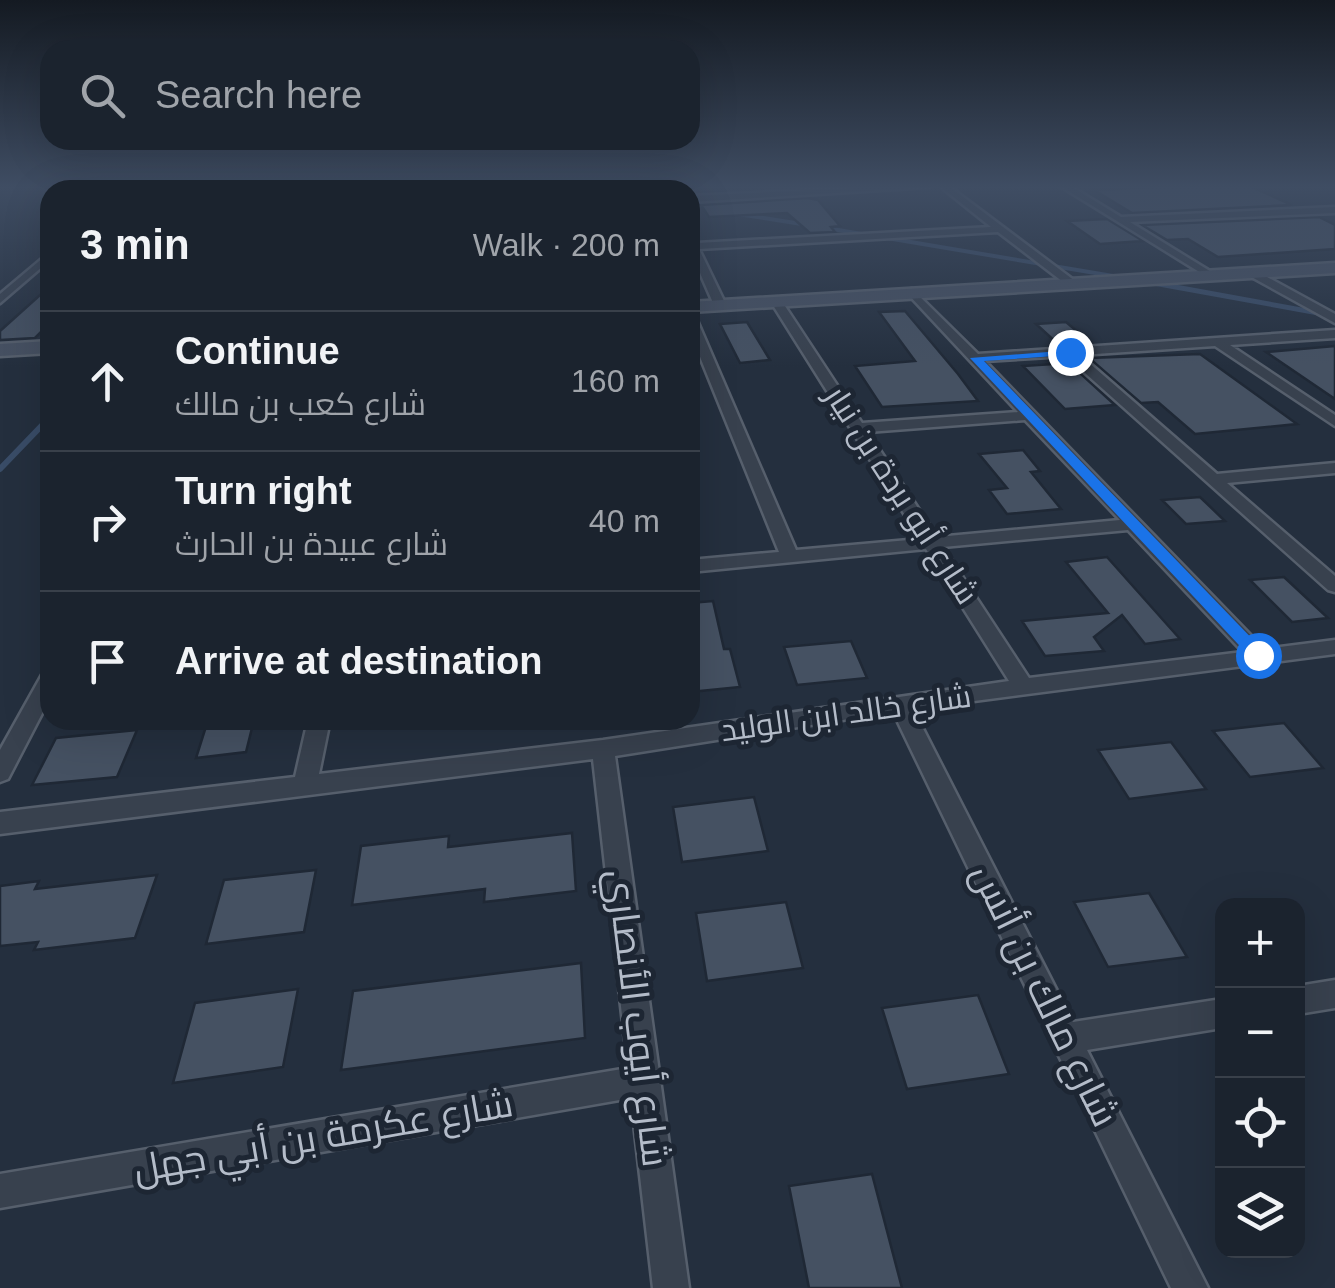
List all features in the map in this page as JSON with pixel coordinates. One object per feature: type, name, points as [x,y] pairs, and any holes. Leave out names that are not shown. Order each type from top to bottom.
[{"type":"street","points":[[1024,247],[1071,283]]},
{"type":"street","points":[[1163,247],[1209,275]]},
{"type":"street","points":[[700,260],[720,306]]},
{"type":"street","points":[[0,300],[40,265]]},
{"type":"street","points":[[700,307],[1335,268]]},
{"type":"street","points":[[1252,272],[1335,319]]},
{"type":"street","points":[[912,292],[1258,655]]},
{"type":"street","name":"شارع أبو بردة بن نيار","points":[[777,302],[1024,688]]},
{"type":"street","points":[[976,358],[1335,334]]},
{"type":"street","points":[[700,342],[790,556]]},
{"type":"street","points":[[1218,342],[1335,422]]},
{"type":"street","points":[[0,350],[40,348]]},
{"type":"street","points":[[1070,352],[1335,586]]},
{"type":"street","points":[[860,428],[1030,415]]},
{"type":"street","points":[[1214,479],[1335,468]]},
{"type":"street","points":[[700,565],[1133,524]]},
{"type":"street","name":"شارع خالد ابن الوليد","points":[[0,823],[603,749],[899,703],[1335,646]]},
{"type":"street","points":[[0,772],[40,697]]},
{"type":"street","name":"شارع مالك بن أنس","points":[[899,703],[1190,1288]]},
{"type":"street","points":[[305,784],[317,730]]},
{"type":"street","name":"شارع أيوب الأنصاري","points":[[603,749],[671,1288]]},
{"type":"street","points":[[1305,999],[1335,994]]},
{"type":"street","points":[[1066,1038],[1215,1013]]},
{"type":"street","name":"شارع عكرمة بن أبي جهل","points":[[0,1191],[646,1080]]},
{"type":"building","points":[[1202,247],[1335,247],[1335,249],[1218,257]]},
{"type":"building","points":[[40,295],[40,333],[35,338],[0,340],[0,331]]},
{"type":"building","points":[[905,311],[978,401],[882,407],[855,366],[915,361],[879,312]]},
{"type":"building","points":[[747,322],[770,360],[740,363],[720,324]]},
{"type":"building","points":[[1066,322],[1091,343],[1059,345],[1036,324]]},
{"type":"building","points":[[1335,346],[1335,399],[1266,352]]},
{"type":"building","points":[[1200,354],[1297,424],[1195,434],[1158,402],[1141,403],[1089,358]]},
{"type":"building","points":[[1069,363],[1115,405],[1065,409],[1023,366]]},
{"type":"building","points":[[1023,450],[1040,471],[1031,472],[1061,509],[1007,514],[989,490],[1007,488],[979,454]]},
{"type":"building","points":[[1200,497],[1225,521],[1186,524],[1162,500]]},
{"type":"building","points":[[1107,557],[1180,639],[1145,644],[1122,615],[1094,637],[1104,651],[1045,656],[1022,621],[1108,613],[1066,562]]},
{"type":"building","points":[[1284,577],[1328,618],[1292,622],[1250,580]]},
{"type":"building","points":[[713,601],[724,649],[730,649],[740,687],[700,691],[700,602]]},
{"type":"building","points":[[851,641],[867,678],[797,685],[784,647]]},
{"type":"building","points":[[1284,723],[1323,768],[1250,777],[1213,731]]},
{"type":"building","points":[[137,730],[117,777],[32,785],[56,738]]},
{"type":"building","points":[[205,730],[252,730],[246,752],[196,758]]},
{"type":"building","points":[[1171,742],[1206,789],[1129,799],[1098,750]]},
{"type":"building","points":[[754,797],[768,851],[682,862],[673,807]]},
{"type":"building","points":[[572,833],[576,891],[484,902],[485,889],[352,905],[361,846],[449,836],[448,847]]},
{"type":"building","points":[[316,870],[304,932],[206,944],[224,880]]},
{"type":"building","points":[[157,875],[135,938],[34,950],[38,942],[0,946],[0,886],[39,881],[35,889]]},
{"type":"building","points":[[1149,893],[1187,957],[1108,967],[1074,902]]},
{"type":"building","points":[[786,902],[803,968],[707,981],[696,913]]},
{"type":"building","points":[[581,963],[585,1038],[341,1070],[353,991]]},
{"type":"building","points":[[298,989],[283,1067],[173,1083],[195,1003]]},
{"type":"building","points":[[978,995],[1009,1074],[907,1089],[882,1008]]},
{"type":"building","points":[[872,1174],[902,1288],[809,1288],[789,1186]]},
{"type":"waterway","points":[[941,247],[1119,277]]},
{"type":"waterway","points":[[1148,282],[1335,316]]},
{"type":"waterway","points":[[0,469],[40,427]]},
{"type":"route","points":[[1070,352],[976,358],[1258,655]]}]
